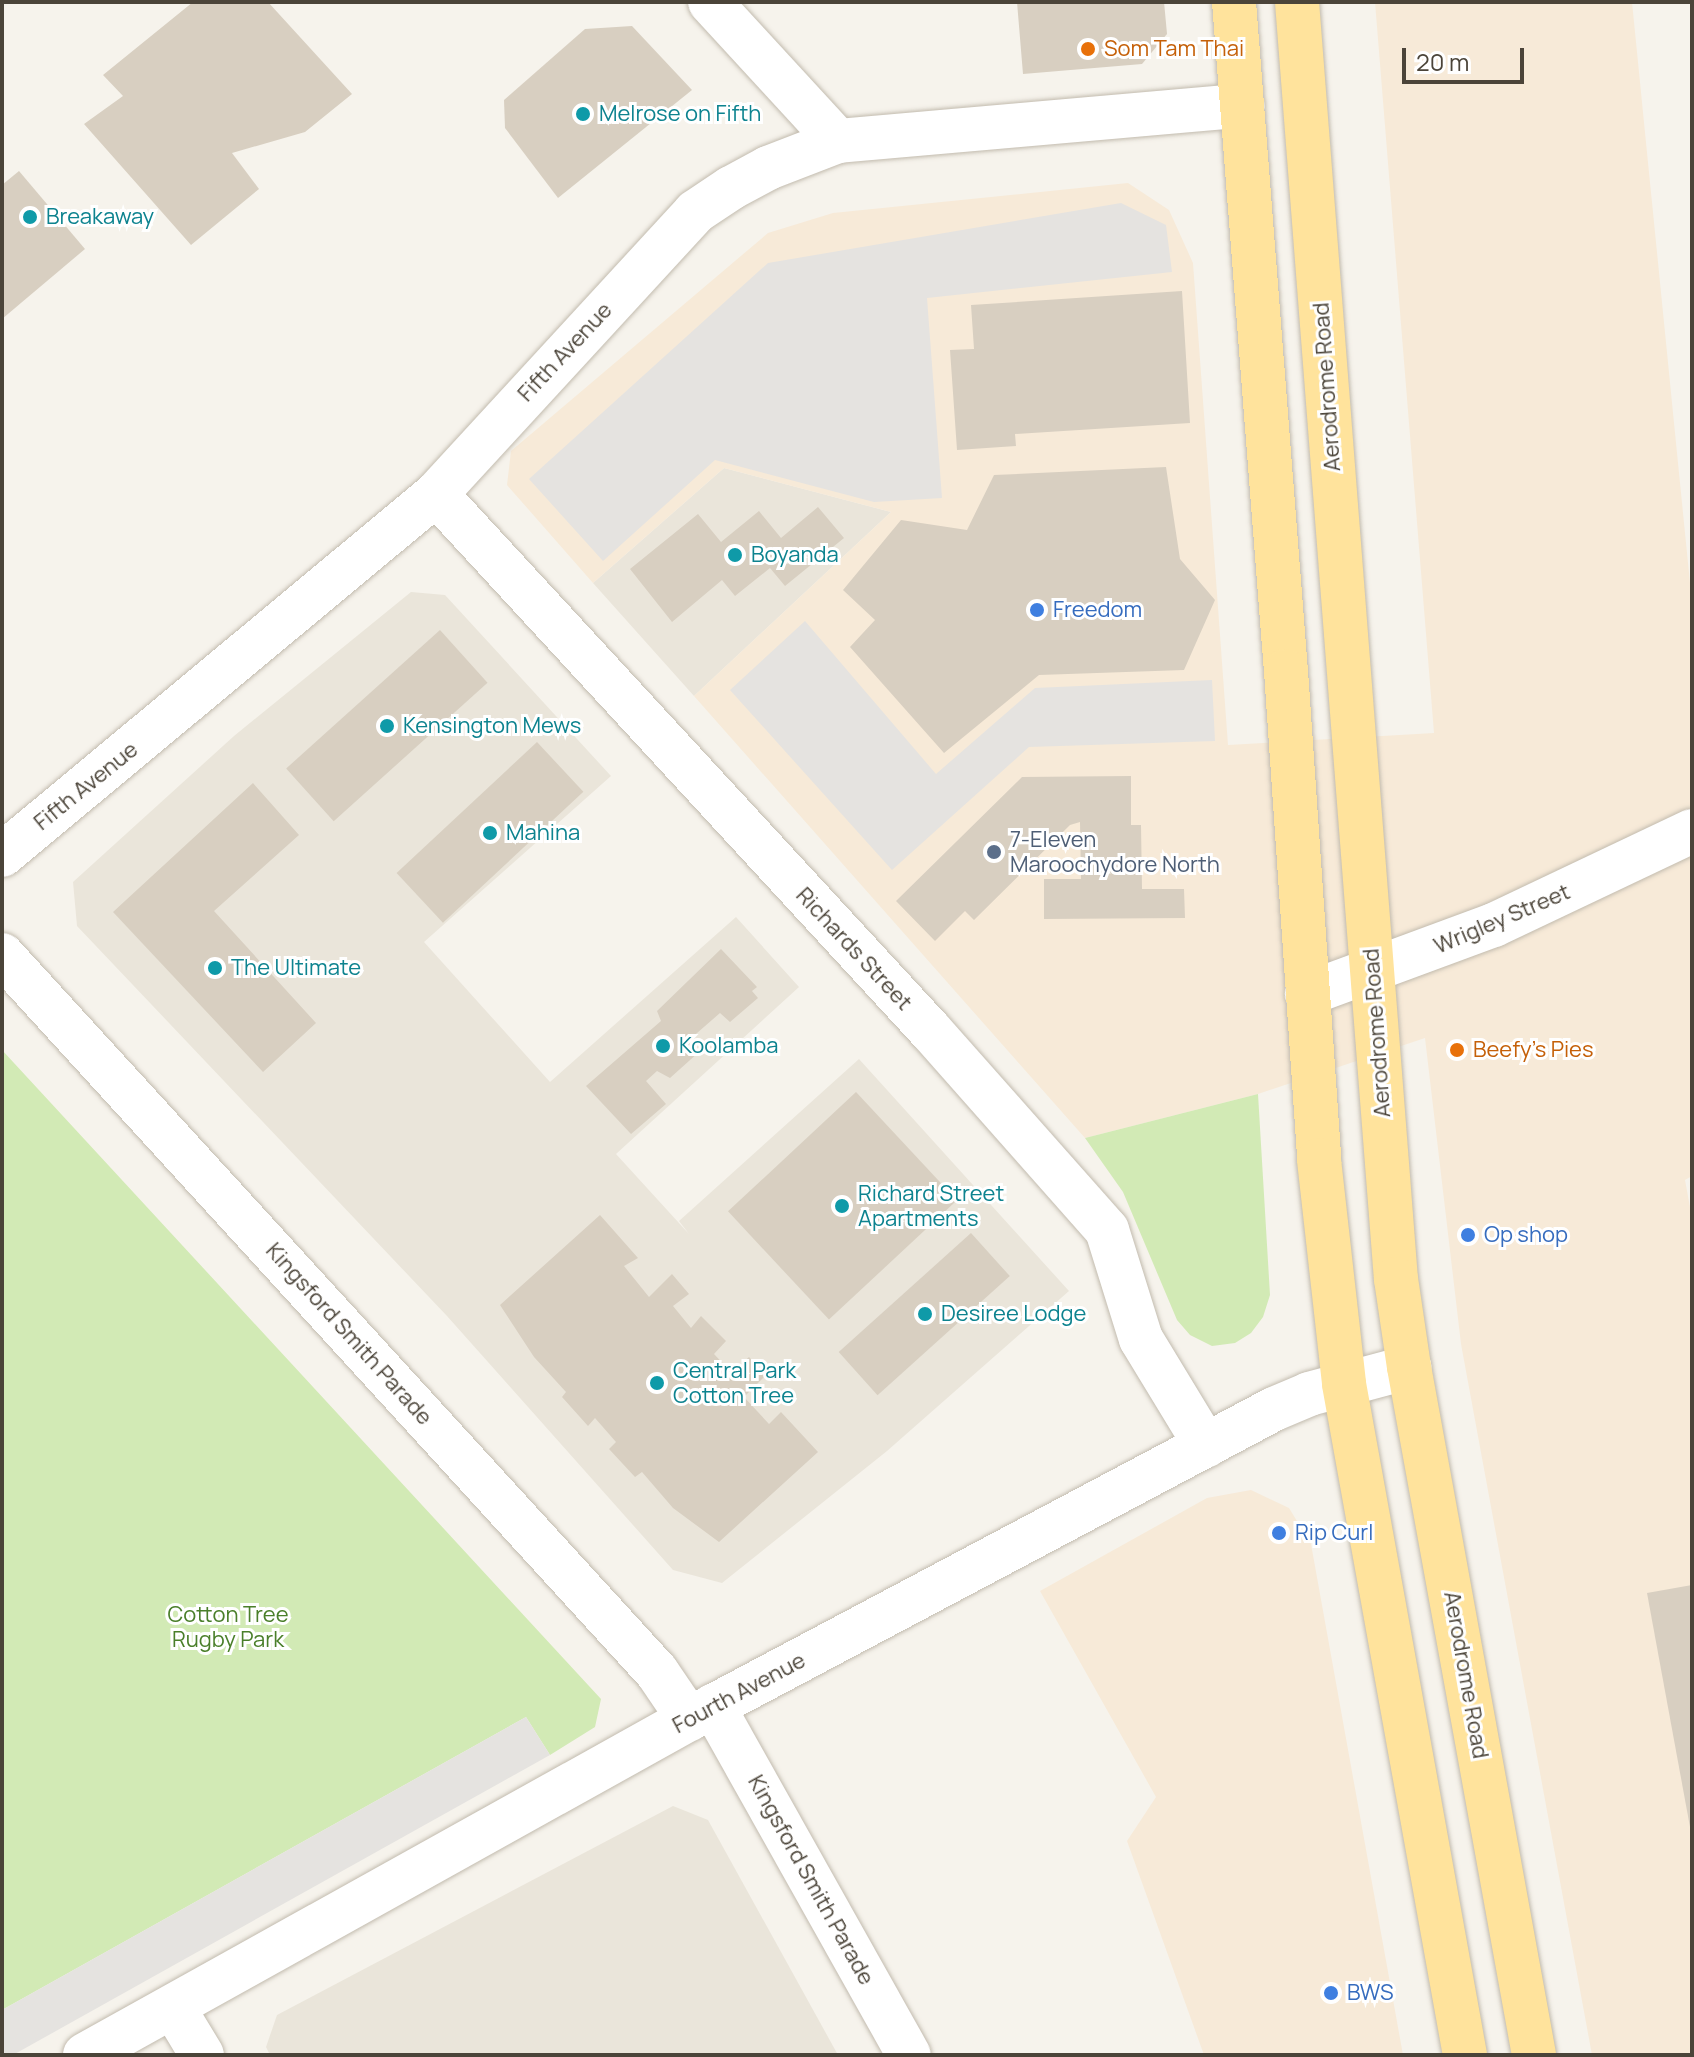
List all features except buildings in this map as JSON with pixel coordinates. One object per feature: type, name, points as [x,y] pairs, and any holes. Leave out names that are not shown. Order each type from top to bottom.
[{"type":"main road","points":[[1234,2],[1286,671],[1319,1160],[1344,1384],[1465,2055]]},
{"type":"main road","name":"Aerodrome Road","points":[[1297,2],[1388,1198],[1409,1367],[1534,2055]]},
{"type":"street","points":[[710,2],[838,141]]},
{"type":"street","name":"Fifth Avenue","points":[[2,855],[436,494],[695,212],[768,168],[838,141],[1242,106]]},
{"type":"street","name":"Richards Street","points":[[436,494],[982,1087],[1107,1230],[1141,1339],[1206,1446]]},
{"type":"street","name":"Wrigley Street","points":[[1307,994],[1494,925],[1692,831]]},
{"type":"street","name":"Kingsford Smith Parade","points":[[2,955],[657,1672],[701,1712],[909,2055]]},
{"type":"street","name":"Fourth Avenue","points":[[85,2055],[701,1712],[1274,1409],[1344,1384],[1409,1367]]},
{"type":"street","points":[[173,2007],[202,2055]]},
{"type":"shaded area","points":[[1375,2],[1632,2],[1692,603],[1692,1176],[1685,1180],[1692,1218],[1692,2055],[1592,2055],[1461,1344],[1425,1038],[1258,1094],[1085,1138],[694,696],[891,512],[724,468],[593,583],[507,485],[511,451],[768,233],[833,213],[1128,183],[1169,210],[1193,263],[1228,745],[1434,733]]},
{"type":"shaded area","points":[[1121,203],[1166,225],[1172,272],[927,298],[942,498],[874,502],[715,460],[603,561],[529,479],[768,263]]},
{"type":"shaded area","name":"Boyanda","points":[[724,468],[891,512],[694,696],[593,583]]},
{"type":"shaded area","points":[[411,592],[445,595],[611,776],[424,942],[550,1082],[736,917],[799,987],[616,1154],[689,1234],[679,1221],[859,1059],[1069,1291],[887,1451],[722,1583],[673,1570],[447,1316],[77,926],[73,882],[234,736]]},
{"type":"shaded area","points":[[805,621],[936,774],[1035,688],[1212,680],[1215,741],[1029,747],[892,870],[730,690]]},
{"type":"shaded area","points":[[1251,1490],[1289,1508],[1311,1544],[1403,2055],[1204,2055],[1127,1841],[1156,1797],[1040,1591],[1207,1498]]},
{"type":"shaded area","points":[[526,1717],[550,1755],[13,2055],[2,2055],[2,2010]]},
{"type":"shaded area","points":[[673,1806],[708,1820],[838,2055],[270,2055],[266,2047],[277,2015]]},
{"type":"green space","name":"Cotton Tree Rugby Park","points":[[2,1050],[601,1699],[595,1727],[550,1755],[526,1717],[2,2010]]},
{"type":"green space","points":[[1258,1094],[1270,1295],[1263,1317],[1251,1333],[1235,1343],[1212,1346],[1190,1335],[1177,1320],[1123,1192],[1085,1138]]},
{"type":"place","name":"Som Tam Thai","points":[[1088,49]]},
{"type":"place","name":"Melrose on Fifth","points":[[583,114]]},
{"type":"place","name":"Breakaway","points":[[30,217]]},
{"type":"place","name":"Boyanda","points":[[735,555]]},
{"type":"place","name":"Freedom","points":[[1037,610]]},
{"type":"place","name":"Kensington Mews","points":[[387,726]]},
{"type":"place","name":"Mahina","points":[[490,833]]},
{"type":"place","name":"7-Eleven Maroochydore North","points":[[994,852]]},
{"type":"place","name":"The Ultimate","points":[[215,968]]},
{"type":"place","name":"Koolamba","points":[[663,1046]]},
{"type":"place","name":"Beefy's Pies","points":[[1457,1050]]},
{"type":"place","name":"Richard Street Apartments","points":[[842,1206]]},
{"type":"place","name":"Op shop","points":[[1468,1235]]},
{"type":"place","name":"Desiree Lodge","points":[[925,1314]]},
{"type":"place","name":"Central Park Cotton Tree","points":[[657,1383]]},
{"type":"place","name":"Rip Curl","points":[[1279,1533]]},
{"type":"place","name":"BWS","points":[[1331,1993]]}]
